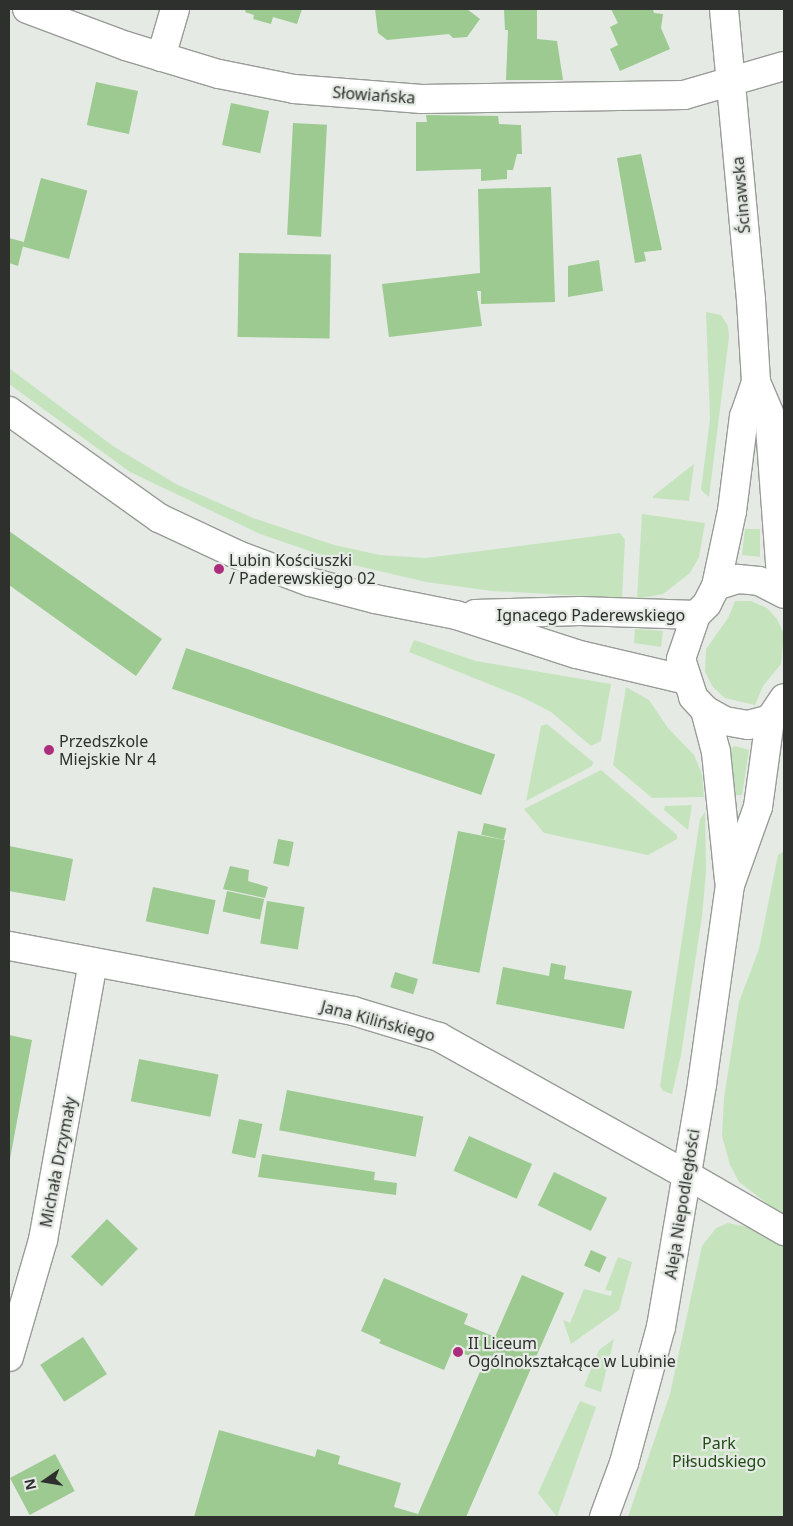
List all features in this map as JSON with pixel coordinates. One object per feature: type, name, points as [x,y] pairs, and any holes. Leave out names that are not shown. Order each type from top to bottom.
[{"type":"street","name":"Słowiańska","points":[[28,9],[161,57],[219,74],[294,89],[422,99],[684,95],[730,80],[784,66]]},
{"type":"street","points":[[161,57],[175,9]]},
{"type":"street","name":"Ścinawska","points":[[724,9],[753,317],[756,382],[769,413],[781,530],[783,593]]},
{"type":"street","name":"Ścinawska","points":[[686,680],[682,659],[696,616],[707,604],[716,586],[732,510],[744,416],[756,382]]},
{"type":"street","name":"Ignacego Paderewskiego","points":[[9,411],[159,518],[199,538],[310,582],[375,599],[456,615],[576,654],[686,680]]},
{"type":"street","points":[[716,586],[738,579],[759,581],[783,593]]},
{"type":"street","name":"Ignacego Paderewskiego","points":[[456,615],[580,611],[696,616]]},
{"type":"street","points":[[686,680],[693,697],[704,710],[725,721],[748,725],[777,709]]},
{"type":"street","name":"Aleja Niepodległości","points":[[604,1517],[624,1463],[661,1327],[687,1176],[730,885],[758,807],[777,709]]},
{"type":"street","name":"Aleja Niepodległości","points":[[704,710],[716,752],[730,885]]},
{"type":"street","points":[[758,807],[784,765]]},
{"type":"street","name":"Jana Kilińskiego","points":[[9,946],[353,1011],[439,1037],[784,1231]]},
{"type":"street","name":"Michała Drzymały","points":[[9,1357],[43,1240],[93,963]]},
{"type":"green space","points":[[706,312],[721,315],[728,326],[729,337],[709,497],[701,490],[710,419]]},
{"type":"green space","points":[[9,368],[113,446],[176,484],[253,518],[334,545],[380,555],[426,558],[620,533],[625,540],[622,598],[492,591],[426,582],[345,563],[260,534],[130,472],[9,384]]},
{"type":"green space","points":[[694,464],[689,501],[653,498],[653,496]]},
{"type":"green space","points":[[642,514],[705,523],[699,557],[690,573],[663,594],[637,599]]},
{"type":"green space","points":[[745,529],[760,529],[760,557],[742,555]]},
{"type":"green space","points":[[735,601],[751,601],[767,608],[777,619],[784,634],[781,664],[763,686],[755,705],[725,698],[713,687],[705,672],[706,649],[728,618]]},
{"type":"green space","points":[[635,629],[663,631],[661,647],[634,643]]},
{"type":"green space","points":[[414,640],[476,661],[611,684],[601,741],[591,746],[551,712],[524,698],[409,652]]},
{"type":"green space","points":[[626,687],[649,700],[668,728],[694,755],[702,774],[704,797],[652,798],[613,765]]},
{"type":"green space","points":[[547,724],[593,762],[592,766],[526,801],[541,726]]},
{"type":"green space","points":[[735,746],[749,750],[742,795],[732,795],[730,749]]},
{"type":"green space","points":[[601,770],[677,835],[677,839],[648,855],[544,833],[524,809]]},
{"type":"green space","points":[[692,805],[688,830],[664,810],[665,806]]},
{"type":"green space","points":[[705,812],[706,872],[702,916],[681,1055],[672,1094],[663,1091],[660,1086],[700,819]]},
{"type":"green space","points":[[784,851],[784,1216],[739,1182],[730,1165],[722,1136],[724,1098],[739,1002],[759,949],[778,855]]},
{"type":"green space","name":"Park Piłsudskiego","points":[[728,1223],[752,1228],[784,1247],[784,1517],[628,1517],[670,1394],[702,1246],[716,1228]]},
{"type":"green space","points":[[618,1257],[632,1262],[619,1310],[571,1344],[563,1320],[570,1323],[584,1289],[611,1296],[612,1291],[605,1290]]},
{"type":"green space","points":[[614,1339],[601,1392],[584,1386],[599,1350]]},
{"type":"green space","points":[[580,1401],[596,1407],[557,1517],[538,1493]]},
{"type":"building","points":[[246,9],[302,9],[297,24],[273,17],[271,24],[253,19],[254,15],[245,12]]},
{"type":"building","points":[[375,9],[467,9],[480,19],[467,37],[453,38],[449,34],[387,40],[378,33]]},
{"type":"building","points":[[504,9],[537,9],[537,39],[557,41],[563,80],[506,80],[508,30],[505,30]]},
{"type":"building","points":[[611,9],[653,9],[654,13],[663,14],[661,28],[670,49],[620,71],[610,49],[618,45],[610,27],[618,23]]},
{"type":"building","points":[[96,82],[138,91],[129,134],[87,125]]},
{"type":"building","points":[[231,103],[269,111],[260,153],[222,145]]},
{"type":"building","points":[[426,115],[498,116],[499,124],[521,125],[522,154],[517,154],[513,170],[507,170],[507,179],[481,181],[481,169],[416,171],[416,122],[427,122]]},
{"type":"building","points":[[293,123],[327,125],[321,237],[287,235]]},
{"type":"building","points":[[641,154],[662,250],[644,252],[646,261],[635,263],[617,158]]},
{"type":"building","points":[[41,178],[87,190],[69,259],[23,247]]},
{"type":"building","points":[[551,187],[555,302],[481,304],[481,291],[477,291],[482,326],[389,337],[382,284],[480,273],[478,189]]},
{"type":"building","points":[[9,238],[24,242],[18,266],[9,263]]},
{"type":"building","points":[[239,253],[331,255],[330,339],[238,337]]},
{"type":"building","points":[[599,260],[603,291],[568,297],[568,266]]},
{"type":"building","points":[[9,531],[162,639],[136,676],[9,585]]},
{"type":"building","points":[[186,648],[495,754],[481,795],[172,689]]},
{"type":"building","points":[[484,823],[506,828],[504,840],[481,835]]},
{"type":"building","points":[[458,831],[505,840],[479,973],[432,964]]},
{"type":"building","points":[[278,839],[294,842],[289,867],[273,864]]},
{"type":"building","points":[[9,846],[73,859],[65,901],[9,891]]},
{"type":"building","points":[[230,866],[249,870],[248,881],[268,887],[265,898],[223,889]]},
{"type":"building","points":[[153,887],[216,900],[208,935],[146,921]]},
{"type":"building","points":[[227,891],[264,899],[260,919],[223,912]]},
{"type":"building","points":[[267,901],[305,907],[298,949],[260,943]]},
{"type":"building","points":[[551,963],[566,966],[564,979],[632,991],[624,1029],[496,1004],[503,967],[549,976]]},
{"type":"building","points":[[395,972],[418,979],[413,994],[390,987]]},
{"type":"building","points":[[9,1035],[32,1040],[10,1159],[9,1159]]},
{"type":"building","points":[[139,1059],[219,1074],[210,1117],[131,1101]]},
{"type":"building","points":[[287,1090],[423,1117],[416,1157],[279,1130]]},
{"type":"building","points":[[239,1119],[262,1124],[255,1158],[232,1153]]},
{"type":"building","points":[[469,1136],[532,1164],[517,1199],[454,1171]]},
{"type":"building","points":[[262,1154],[375,1172],[374,1180],[397,1183],[396,1195],[258,1177]]},
{"type":"building","points":[[554,1172],[607,1198],[591,1231],[538,1205]]},
{"type":"building","points":[[107,1219],[138,1249],[102,1286],[71,1256]]},
{"type":"building","points":[[591,1250],[607,1257],[600,1272],[584,1266]]},
{"type":"building","points":[[522,1275],[564,1293],[466,1517],[194,1517],[219,1430],[315,1457],[317,1449],[340,1456],[338,1464],[401,1483],[394,1507],[418,1514],[486,1358],[474,1353],[472,1357],[464,1354],[466,1349],[455,1344],[444,1370],[379,1343],[381,1340],[361,1331],[384,1278],[468,1314],[464,1324],[495,1337]]},
{"type":"building","points":[[83,1337],[107,1374],[64,1402],[40,1365]]},
{"type":"building","points":[[55,1454],[75,1491],[30,1515],[10,1478]]},
{"type":"place","name":"Lubin Kościuszki / Paderewskiego 02","points":[[219,569]]},
{"type":"place","name":"Przedszkole Miejskie Nr 4","points":[[49,750]]},
{"type":"place","name":"II Liceum Ogólnokształcące w Lubinie","points":[[458,1352]]}]
